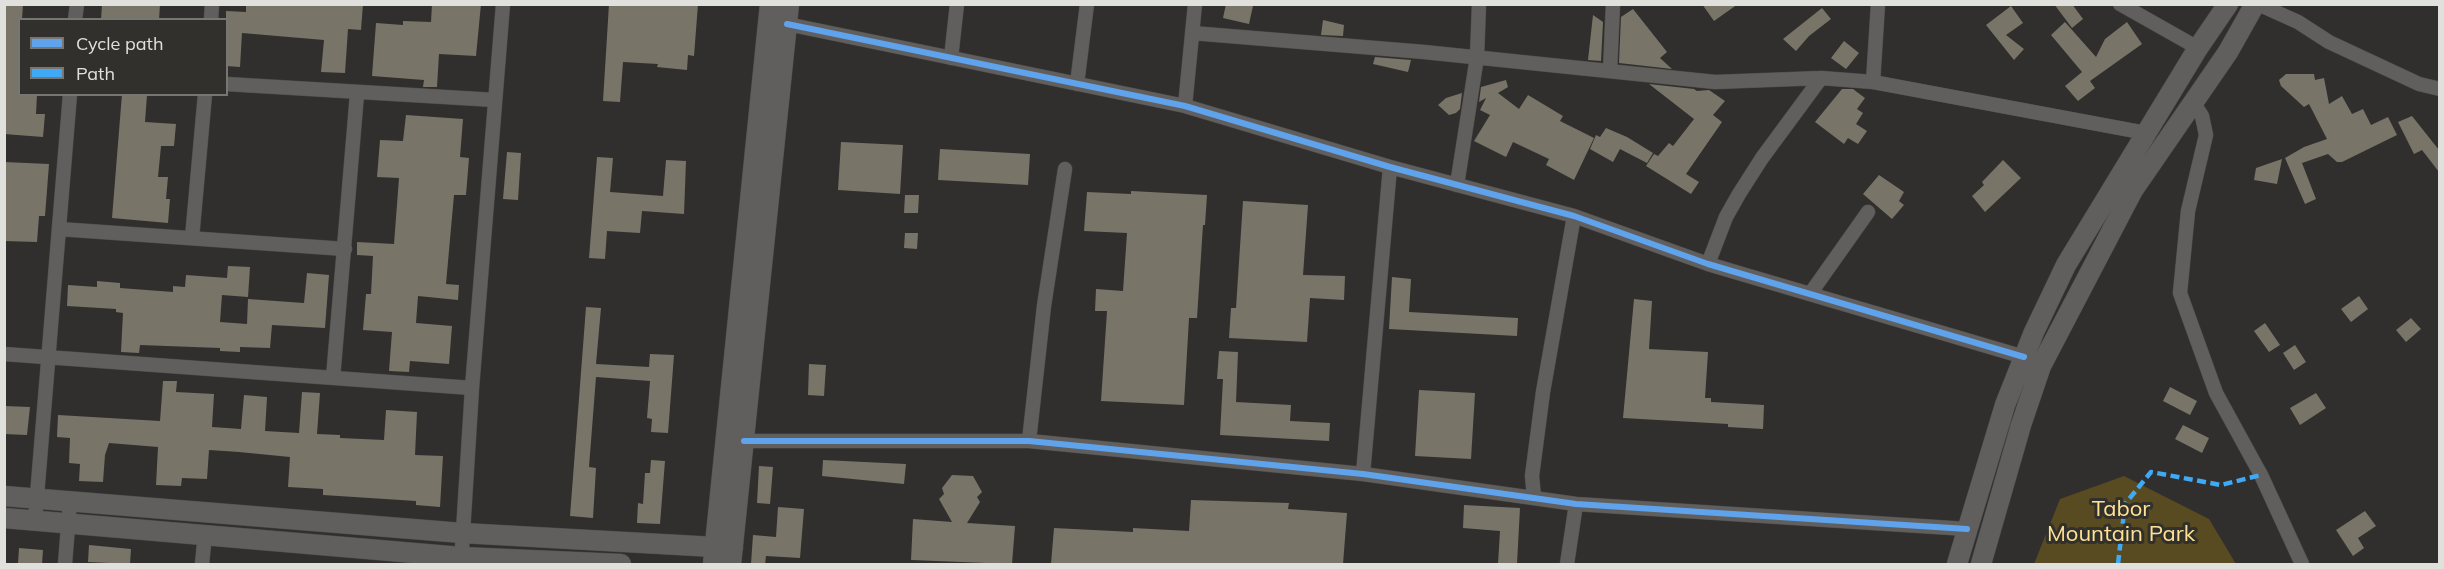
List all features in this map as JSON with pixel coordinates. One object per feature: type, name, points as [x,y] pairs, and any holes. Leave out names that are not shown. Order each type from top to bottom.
[{"type":"street","points":[[461,560],[472,388],[503,4]]},
{"type":"street","points":[[723,556],[770,4]]},
{"type":"street","points":[[951,58],[957,4]]},
{"type":"street","points":[[1077,84],[1087,4]]},
{"type":"street","points":[[1185,106],[1195,4]]},
{"type":"street","points":[[1457,184],[1477,57],[1479,4]]},
{"type":"street","points":[[1610,71],[1613,4]]},
{"type":"street","points":[[1873,82],[1878,4]]},
{"type":"street","points":[[2120,4],[2198,48]]},
{"type":"street","points":[[1957,564],[2005,405],[2066,265],[2145,133],[2228,4]]},
{"type":"street","points":[[1981,564],[2021,425],[2041,366],[2133,190],[2228,52],[2256,4],[2419,84],[2439,89]]},
{"type":"street","points":[[723,556],[744,441],[788,14],[951,58],[1185,106],[1390,167],[1574,216],[1708,264],[2024,357]]},
{"type":"street","points":[[1192,33],[1477,57],[1715,82],[1821,78],[1873,82],[2145,133]]},
{"type":"street","points":[[1708,264],[1726,217],[1739,194],[1762,158],[1821,78]]},
{"type":"street","points":[[228,84],[357,94],[495,100]]},
{"type":"street","points":[[333,378],[357,94]]},
{"type":"street","points":[[35,520],[70,96]]},
{"type":"street","points":[[192,238],[205,96]]},
{"type":"street","points":[[2193,102],[2202,116],[2206,135],[2188,211],[2180,293],[2216,393],[2261,476],[2302,564]]},
{"type":"street","points":[[1363,474],[1390,167]]},
{"type":"street","points":[[1029,441],[1044,306],[1065,169]]},
{"type":"street","points":[[1810,294],[1868,212]]},
{"type":"street","points":[[1534,497],[1533,467],[1543,392],[1574,216]]},
{"type":"street","points":[[59,229],[345,249]]},
{"type":"street","points":[[4,354],[472,388]]},
{"type":"street","points":[[744,441],[1029,441],[1363,474],[1576,504],[1967,530]]},
{"type":"street","points":[[4,496],[723,556]]},
{"type":"street","points":[[65,564],[70,501]]},
{"type":"street","points":[[1567,564],[1576,504]]},
{"type":"street","points":[[4,518],[205,534],[461,560],[621,564]]},
{"type":"street","points":[[202,564],[205,534]]},
{"type":"green space","name":"Tabor Mountain Park","points":[[2124,476],[2209,519],[2236,564],[2034,564],[2060,499]]},
{"type":"building","points":[[4,4],[23,4],[22,18],[18,18],[18,96],[37,96],[36,114],[45,114],[43,137],[4,134]]},
{"type":"building","points":[[102,4],[160,4],[159,18],[101,18]]},
{"type":"building","points":[[246,4],[363,4],[361,30],[348,29],[345,73],[321,72],[324,40],[242,33],[240,67],[228,66],[226,11],[246,12]]},
{"type":"building","points":[[432,4],[481,4],[476,56],[439,54],[437,87],[423,87],[424,80],[372,76],[376,23],[403,25],[403,21],[431,22]]},
{"type":"building","points":[[609,4],[698,4],[694,56],[688,55],[687,70],[657,67],[658,64],[623,62],[620,102],[603,101]]},
{"type":"building","points":[[1226,4],[1253,6],[1249,24],[1223,18]]},
{"type":"building","points":[[1702,4],[1738,4],[1714,21]]},
{"type":"building","points":[[2054,4],[2072,4],[2083,19],[2072,28]]},
{"type":"building","points":[[2011,6],[2023,23],[2006,35],[2024,49],[2014,60],[1986,25]]},
{"type":"building","points":[[1822,8],[1831,19],[1809,36],[1796,51],[1783,39]]},
{"type":"building","points":[[1633,9],[1667,52],[1660,58],[1672,69],[1619,63],[1621,17]]},
{"type":"building","points":[[1593,15],[1603,22],[1601,61],[1588,60]]},
{"type":"building","points":[[1323,20],[1344,25],[1343,36],[1321,35]]},
{"type":"building","points":[[2065,22],[2096,57],[2105,39],[2127,22],[2142,44],[2090,81],[2095,88],[2078,101],[2065,86],[2082,72],[2051,35]]},
{"type":"building","points":[[1844,41],[1859,53],[1846,69],[1831,58]]},
{"type":"building","points":[[1375,57],[1411,60],[1408,72],[1373,64]]},
{"type":"building","points":[[2286,74],[2314,74],[2315,80],[2324,78],[2329,104],[2342,96],[2352,114],[2363,109],[2371,125],[2388,117],[2397,135],[2342,162],[2337,162],[2328,154],[2302,163],[2316,199],[2305,204],[2285,158],[2304,147],[2327,139],[2309,104],[2304,107],[2281,86],[2279,80]]},
{"type":"building","points":[[1506,80],[1508,87],[1498,93],[1519,109],[1528,95],[1563,116],[1560,121],[1594,138],[1574,180],[1546,165],[1549,159],[1513,142],[1506,157],[1474,141],[1490,115],[1480,110],[1486,98],[1479,102],[1481,87]]},
{"type":"building","points":[[1649,84],[1697,91],[1709,90],[1725,101],[1713,115],[1722,122],[1686,174],[1699,182],[1691,194],[1646,166],[1654,154],[1658,156],[1669,143],[1673,146],[1694,119]]},
{"type":"building","points":[[1842,89],[1853,89],[1865,98],[1857,109],[1863,113],[1856,124],[1867,131],[1858,144],[1848,138],[1844,144],[1815,122]]},
{"type":"building","points":[[1462,93],[1460,109],[1456,113],[1449,115],[1438,105],[1446,98]]},
{"type":"building","points":[[122,96],[147,96],[145,122],[176,124],[174,146],[161,146],[158,177],[168,177],[166,199],[170,199],[168,223],[112,218]]},
{"type":"building","points":[[406,115],[463,119],[460,157],[469,158],[466,195],[454,195],[446,284],[459,285],[458,300],[418,296],[416,323],[452,326],[449,364],[410,361],[409,372],[389,371],[392,332],[363,330],[366,294],[371,294],[373,256],[357,255],[357,242],[394,244],[399,178],[377,177],[380,140],[403,141]]},
{"type":"building","points":[[2412,116],[2439,150],[2439,172],[2422,150],[2414,154],[2398,122]]},
{"type":"building","points":[[1606,128],[1627,137],[1653,153],[1647,163],[1620,149],[1613,162],[1590,149],[1596,135],[1600,137]]},
{"type":"building","points":[[841,142],[903,145],[900,194],[838,190]]},
{"type":"building","points":[[940,149],[1030,154],[1028,185],[938,180]]},
{"type":"building","points":[[507,152],[521,153],[518,200],[503,199]]},
{"type":"building","points":[[597,157],[613,158],[610,192],[663,196],[666,160],[686,161],[684,214],[642,211],[640,233],[607,231],[605,259],[589,258]]},
{"type":"building","points":[[2282,159],[2277,184],[2254,180],[2256,168]]},
{"type":"building","points":[[2003,160],[2021,178],[1985,212],[1972,196],[1984,185],[1982,182]]},
{"type":"building","points":[[4,162],[49,164],[45,216],[39,216],[37,242],[4,241]]},
{"type":"building","points":[[1879,175],[1904,192],[1899,201],[1904,205],[1892,219],[1863,194]]},
{"type":"building","points":[[1131,191],[1207,195],[1197,318],[1189,318],[1184,405],[1101,401],[1107,311],[1095,311],[1096,289],[1123,291],[1127,233],[1084,231],[1087,192],[1131,194]]},
{"type":"building","points":[[905,195],[919,195],[918,213],[904,213]]},
{"type":"building","points":[[1243,201],[1308,205],[1303,275],[1345,276],[1344,300],[1310,298],[1307,342],[1229,338],[1231,308],[1236,308]]},
{"type":"building","points":[[905,233],[918,233],[917,249],[904,248]]},
{"type":"building","points":[[228,266],[250,267],[248,297],[222,295],[220,322],[247,324],[248,299],[304,303],[307,273],[329,275],[325,328],[272,325],[270,348],[240,347],[240,352],[220,351],[220,348],[140,345],[139,353],[121,352],[123,313],[116,312],[116,309],[67,306],[68,285],[97,287],[97,281],[120,283],[120,288],[173,292],[173,286],[185,287],[186,275],[227,278]]},
{"type":"building","points":[[1392,277],[1411,279],[1409,312],[1518,318],[1517,336],[1389,329]]},
{"type":"building","points":[[2359,296],[2368,309],[2351,322],[2341,309]]},
{"type":"building","points":[[1634,299],[1652,301],[1649,349],[1708,352],[1705,398],[1711,398],[1711,402],[1764,405],[1763,429],[1728,427],[1728,424],[1623,418]]},
{"type":"building","points":[[586,307],[601,308],[596,364],[649,367],[650,354],[674,355],[668,433],[651,432],[652,419],[647,418],[650,381],[596,377],[589,467],[596,468],[593,518],[570,516]]},
{"type":"building","points":[[2411,318],[2421,329],[2406,342],[2396,330]]},
{"type":"building","points":[[2265,323],[2280,345],[2269,352],[2254,331]]},
{"type":"building","points":[[2295,345],[2306,362],[2294,370],[2283,353]]},
{"type":"building","points":[[1219,351],[1238,352],[1236,402],[1291,405],[1290,421],[1330,423],[1329,441],[1220,435],[1223,379],[1217,379]]},
{"type":"building","points":[[809,364],[826,365],[824,396],[808,395]]},
{"type":"building","points":[[163,381],[177,381],[176,392],[214,394],[212,427],[241,429],[244,395],[267,397],[265,431],[299,433],[302,392],[320,393],[317,434],[340,435],[340,438],[384,440],[386,410],[417,412],[415,455],[443,456],[440,507],[416,505],[416,501],[323,495],[323,489],[288,487],[290,457],[239,452],[209,450],[207,479],[182,478],[181,486],[156,485],[158,447],[109,443],[105,455],[103,482],[79,481],[80,464],[69,463],[70,438],[57,437],[58,415],[160,421]]},
{"type":"building","points":[[2170,387],[2197,401],[2190,415],[2163,401]]},
{"type":"building","points":[[1419,390],[1475,393],[1471,459],[1415,456]]},
{"type":"building","points":[[2316,393],[2326,408],[2300,425],[2290,408]]},
{"type":"building","points":[[4,406],[30,407],[27,435],[4,434]]},
{"type":"building","points":[[2183,425],[2209,438],[2202,453],[2175,439]]},
{"type":"building","points":[[651,460],[665,461],[660,524],[637,523],[638,503],[643,504],[645,473],[650,473]]},
{"type":"building","points":[[823,460],[906,464],[904,484],[822,476]]},
{"type":"building","points":[[759,466],[773,467],[770,504],[757,503]]},
{"type":"building","points":[[952,475],[973,476],[982,492],[977,497],[980,502],[967,523],[1015,526],[1012,564],[911,560],[913,519],[952,522],[939,499],[944,494],[942,488]]},
{"type":"building","points":[[1191,500],[1289,503],[1288,509],[1347,513],[1343,564],[1051,564],[1054,528],[1133,532],[1133,528],[1189,531]]},
{"type":"building","points":[[1464,505],[1520,508],[1517,564],[1498,564],[1500,531],[1463,528]]},
{"type":"building","points":[[778,507],[804,509],[800,558],[766,556],[765,564],[751,564],[753,535],[776,537]]},
{"type":"building","points":[[2365,511],[2376,526],[2358,538],[2364,548],[2353,556],[2336,530]]},
{"type":"building","points":[[89,545],[131,549],[130,564],[88,562]]},
{"type":"building","points":[[19,548],[43,550],[42,564],[18,564]]},
{"type":"marked path","points":[[2118,564],[2125,504],[2151,472],[2221,485],[2261,475]]},
{"type":"cycle path","points":[[787,24],[1185,106],[1390,167],[1574,216],[1708,264],[2024,357]]},
{"type":"cycle path","points":[[744,441],[1029,441],[1363,474],[1576,504],[1967,529]]}]
